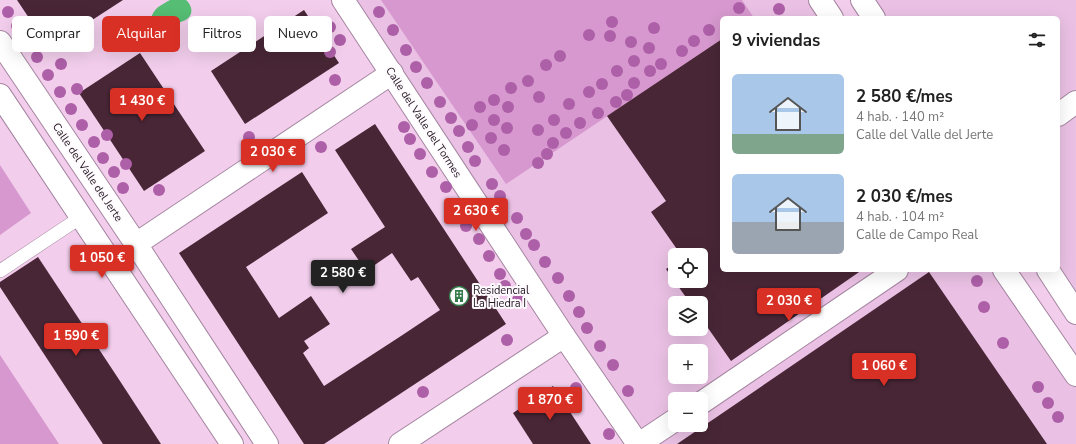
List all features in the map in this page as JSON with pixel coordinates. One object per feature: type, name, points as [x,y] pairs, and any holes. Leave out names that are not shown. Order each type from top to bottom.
[{"type":"street","name":"Calle del Valle del Tormes","points":[[343,0],[564,336],[639,444]]},
{"type":"street","points":[[820,0],[831,16]]},
{"type":"street","points":[[862,0],[873,16]]},
{"type":"street","name":"Calle del Valle del Jerte","points":[[0,42],[136,244],[267,444]]},
{"type":"street","points":[[136,244],[392,74]]},
{"type":"street","points":[[0,95],[232,444]]},
{"type":"street","points":[[1060,114],[1076,102]]},
{"type":"street","points":[[708,397],[893,272]]},
{"type":"street","points":[[1005,272],[1076,375]]},
{"type":"street","points":[[1049,272],[1076,313]]},
{"type":"street","points":[[400,444],[564,336]]},
{"type":"street","points":[[639,444],[668,425]]},
{"type":"lane","points":[[0,271],[81,217]]},
{"type":"shaded area","points":[[170,0],[186,0],[191,7],[191,15],[188,16],[187,19],[180,22],[180,16],[151,16],[157,8]]},
{"type":"shaded area","points":[[343,0],[820,0],[831,16],[720,16],[720,272],[1005,272],[1076,375],[1076,444],[638,444]]},
{"type":"shaded area","points":[[381,0],[742,0],[753,16],[720,16],[720,40],[506,184]]},
{"type":"shaded area","points":[[862,0],[1076,0],[1076,313],[1059,272],[1060,16],[873,16]]},
{"type":"shaded area","points":[[0,165],[31,213],[0,235]]},
{"type":"shaded area","points":[[0,355],[59,444],[0,444]]},
{"type":"building","points":[[17,0],[123,0],[94,19],[94,16],[28,16]]},
{"type":"building","points":[[304,10],[308,16],[295,16]]},
{"type":"building","points":[[264,36],[264,52],[332,52],[339,63],[245,124],[211,71],[240,52],[256,52],[256,41]]},
{"type":"building","points":[[720,40],[720,272],[859,272],[731,361],[708,328],[708,296],[685,296],[679,288],[708,288],[708,248],[676,248],[651,212],[666,201],[607,116]]},
{"type":"building","points":[[140,53],[205,151],[144,191],[79,93]]},
{"type":"building","name":"Residencial La Hiedra I","points":[[375,124],[506,324],[324,444],[304,444],[179,253],[302,172],[328,213],[246,267],[279,318],[311,296],[330,324],[304,341],[309,348],[303,353],[324,386],[401,336],[440,310],[418,277],[411,281],[392,253],[366,271],[351,249],[385,227],[335,150]]},
{"type":"building","points":[[38,257],[161,444],[103,444],[0,287],[0,282]]},
{"type":"building","points":[[929,272],[1047,444],[677,444],[695,432],[708,432],[708,423]]},
{"type":"building","points":[[553,386],[591,444],[533,444],[513,413]]},
{"type":"place","name":"Residencial La Hiedra I","points":[[459,296]]}]
